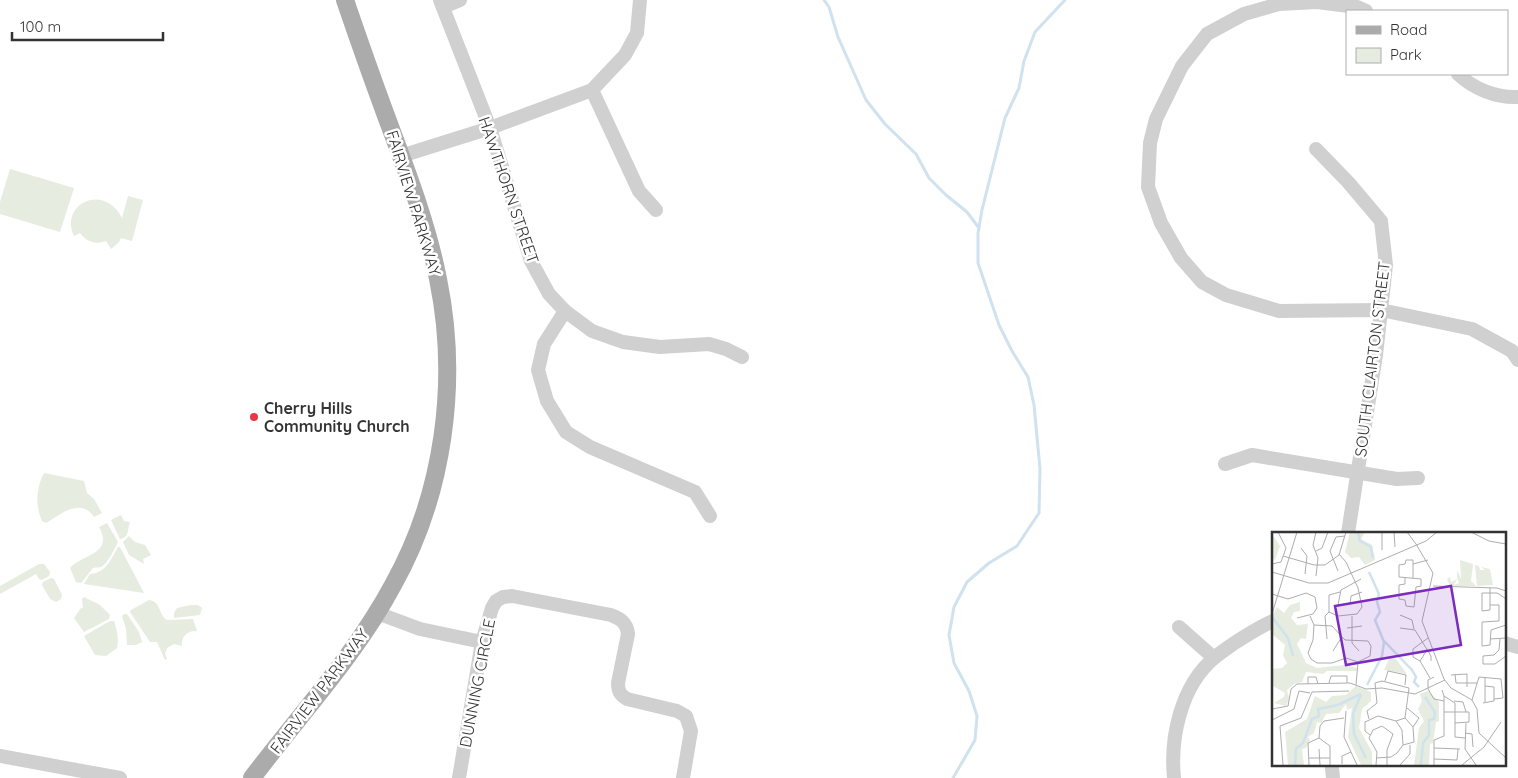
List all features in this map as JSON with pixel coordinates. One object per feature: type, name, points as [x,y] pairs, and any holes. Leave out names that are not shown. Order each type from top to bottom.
[{"type":"main road","name":"FAIRVIEW PARKWAY","points":[[252,778],[347,658],[377,613],[405,563],[429,499],[443,430],[446,395],[446,327],[438,279],[428,236],[345,0]]},
{"type":"street","points":[[441,4],[460,0]]},
{"type":"street","points":[[401,156],[490,128],[592,90],[625,55],[637,33],[640,0]]},
{"type":"street","points":[[1360,6],[1317,2],[1279,4],[1244,14],[1207,34],[1182,66],[1156,119],[1150,143],[1148,187],[1161,223],[1181,258],[1202,282],[1226,295],[1279,311],[1381,310],[1472,330],[1516,352]]},
{"type":"street","name":"HAWTHORN STREET","points":[[441,4],[490,128],[531,261],[549,294],[565,311],[592,331],[624,342],[660,347],[709,344],[742,356]]},
{"type":"street","points":[[1459,75],[1469,84],[1504,98],[1518,97]]},
{"type":"street","points":[[592,90],[639,191],[656,210]]},
{"type":"street","name":"SOUTH CLAIRTON STREET","points":[[1316,149],[1348,182],[1381,221],[1386,265],[1376,355],[1348,532]]},
{"type":"street","points":[[565,311],[544,344],[538,370],[547,401],[566,432],[590,447],[695,492],[710,516]]},
{"type":"street","points":[[1225,464],[1252,455],[1397,479],[1418,478]]},
{"type":"street","name":"DUNNING CIRCLE","points":[[458,778],[482,642],[492,608],[496,601],[503,597],[512,596],[611,615],[621,619],[627,627],[628,634],[618,690],[620,695],[626,699],[677,711],[686,716],[691,730],[683,778]]},
{"type":"street","points":[[377,613],[420,629],[482,642]]},
{"type":"street","points":[[1174,778],[1174,744],[1181,712],[1194,683],[1214,658],[1259,627],[1272,621]]},
{"type":"street","points":[[1179,627],[1214,658]]},
{"type":"street","points":[[0,756],[120,778]]},
{"type":"green space","points":[[10,169],[74,188],[60,232],[0,214],[0,202]]},
{"type":"green space","points":[[128,196],[143,200],[132,241],[121,238],[111,249],[106,241],[92,242],[85,239],[80,233],[74,236],[71,225],[73,215],[78,207],[95,199],[105,201],[114,207],[122,218]]},
{"type":"green space","points":[[44,473],[84,481],[87,493],[94,499],[102,513],[94,517],[89,511],[77,508],[64,512],[46,523],[42,521],[37,497]]},
{"type":"green space","points":[[121,515],[124,521],[130,522],[127,535],[120,539],[111,520]]},
{"type":"green space","points":[[107,523],[118,542],[115,548],[103,566],[93,568],[81,583],[76,582],[70,568],[100,548],[103,543],[103,536],[99,527]]},
{"type":"green space","points":[[129,536],[135,542],[145,545],[151,555],[143,559],[144,564],[129,555],[123,542]]},
{"type":"green space","points":[[118,547],[120,547],[144,593],[84,584],[90,574],[100,571],[107,565]]},
{"type":"green space","points":[[39,564],[44,564],[50,572],[49,576],[42,580],[36,574],[0,594],[0,586]]},
{"type":"green space","points":[[51,578],[54,579],[62,595],[61,599],[56,602],[50,599],[42,585],[43,582]]},
{"type":"green space","points":[[84,597],[100,605],[110,615],[109,619],[84,632],[74,618],[83,608],[82,599]]},
{"type":"green space","points":[[149,600],[156,603],[167,620],[193,619],[197,631],[185,635],[182,646],[174,644],[167,648],[165,654],[167,659],[165,660],[157,642],[150,642],[130,612]]},
{"type":"green space","points":[[198,605],[202,608],[200,615],[174,618],[177,608]]},
{"type":"green space","points":[[127,614],[139,632],[142,642],[136,645],[127,645],[126,629],[122,616]]},
{"type":"green space","points":[[110,621],[114,621],[116,628],[117,648],[106,656],[95,655],[84,636]]},
{"type":"waterway","points":[[824,0],[829,7],[838,37],[866,100],[885,124],[916,154],[929,178],[967,212],[979,228]]},
{"type":"waterway","points":[[953,778],[975,740],[977,716],[969,691],[954,663],[949,635],[954,607],[967,582],[989,563],[1017,546],[1039,513],[1040,469],[1034,405],[1028,377],[999,325],[978,263],[978,233],[1005,118],[1019,88],[1024,61],[1035,32],[1065,0]]},
{"type":"place","name":"Cherry Hills Community Church","points":[[254,417]]}]
